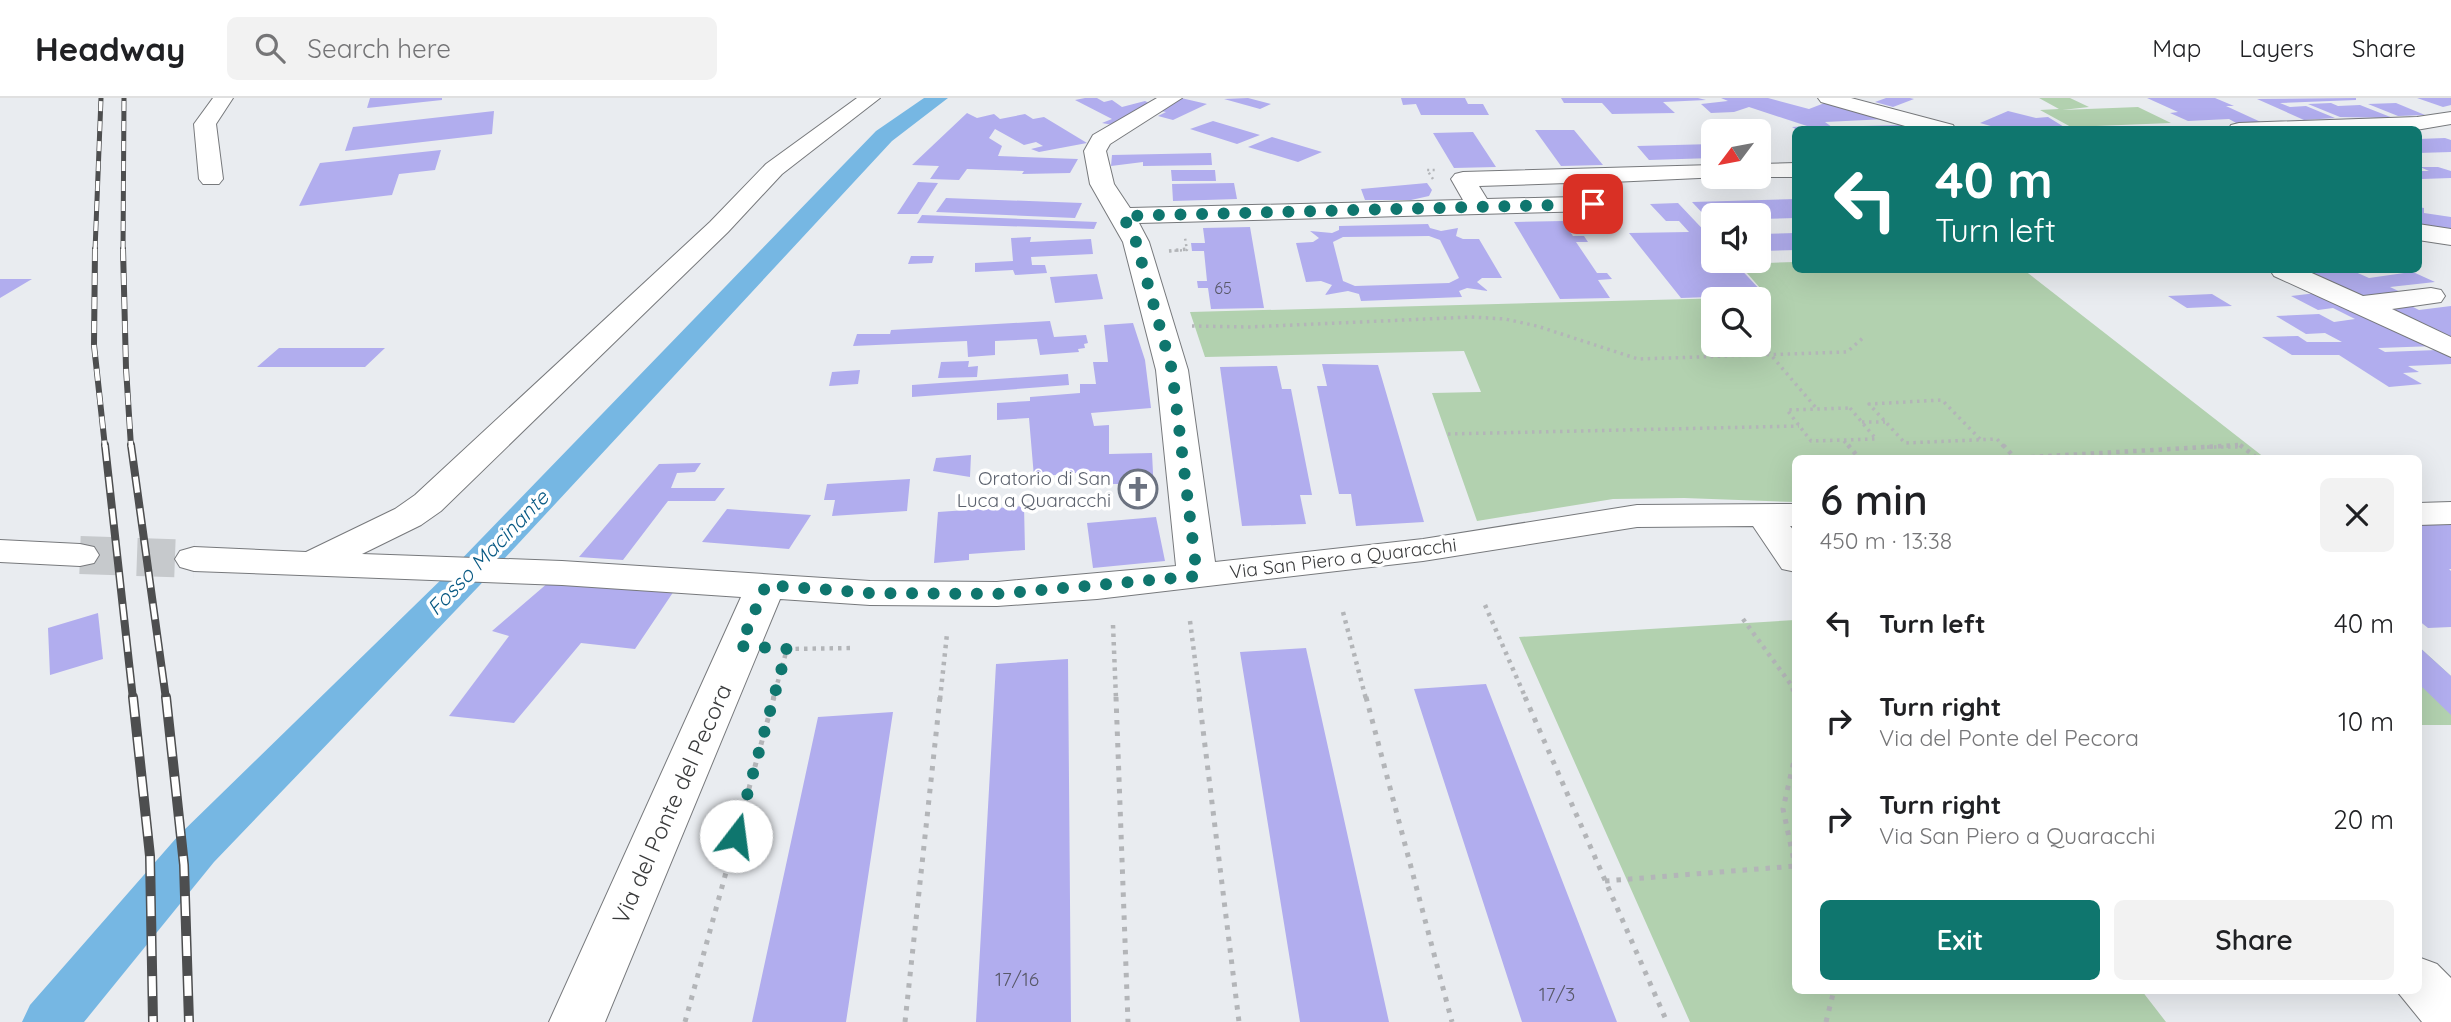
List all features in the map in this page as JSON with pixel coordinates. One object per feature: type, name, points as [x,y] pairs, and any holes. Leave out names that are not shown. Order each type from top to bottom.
[{"type":"street","points":[[211,179],[205,124],[223,98]]},
{"type":"street","points":[[340,565],[379,532],[428,503],[719,227],[774,169],[870,98]]},
{"type":"street","points":[[1172,98],[1151,108],[1097,145],[1095,151],[1102,184],[1136,242],[1172,370],[1197,576]]},
{"type":"street","points":[[1828,98],[1930,126]]},
{"type":"street","points":[[2340,126],[2417,123],[2451,118]]},
{"type":"street","points":[[1771,171],[1792,170]]},
{"type":"street","points":[[1479,207],[1463,179],[1701,172]]},
{"type":"street","points":[[1123,216],[1593,204],[1574,176]]},
{"type":"street","points":[[2422,233],[2451,237]]},
{"type":"street","points":[[2291,273],[2451,348]]},
{"type":"street","points":[[2360,305],[2431,296]]},
{"type":"street","points":[[2422,514],[2451,513]]},
{"type":"street","name":"Via San Piero a Quaracchi","points":[[194,559],[562,572],[870,593],[997,594],[1197,576],[1423,550],[1618,518],[1661,515],[1780,515]]},
{"type":"street","points":[[1780,515],[1792,550]]},
{"type":"street","points":[[0,551],[80,555]]},
{"type":"street","name":"Via del Ponte del Pecora","points":[[577,1022],[766,585]]},
{"type":"street","points":[[2422,984],[2451,1015]]},
{"type":"path","points":[[1165,251],[1187,250],[1184,231]]},
{"type":"path","points":[[1193,337],[1189,323],[1250,327],[1482,318],[1538,326],[1638,359],[1704,357]]},
{"type":"path","points":[[1771,355],[1847,352],[1865,335]]},
{"type":"path","points":[[1771,355],[1817,409]]},
{"type":"path","points":[[1980,439],[1942,400],[1869,404],[1905,443],[1997,439],[2012,455]]},
{"type":"path","points":[[1850,408],[1876,439],[1811,442],[1787,410],[1817,409],[1850,408]]},
{"type":"path","points":[[1862,422],[1886,422]]},
{"type":"path","points":[[1448,434],[1799,426]]},
{"type":"path","points":[[1843,440],[1856,455]]},
{"type":"path","points":[[2067,455],[2240,445],[2254,455]]},
{"type":"path","points":[[1485,605],[1667,1022]]},
{"type":"path","points":[[1343,612],[1452,1022]]},
{"type":"path","points":[[1743,619],[1792,686]]},
{"type":"path","points":[[1190,621],[1239,1022]]},
{"type":"path","points":[[1113,625],[1128,1022]]},
{"type":"path","points":[[905,1022],[947,634]]},
{"type":"path","points":[[740,646],[787,649],[855,648]]},
{"type":"path","points":[[685,1022],[787,649]]},
{"type":"path","points":[[1792,770],[1783,809],[1792,852]]},
{"type":"path","points":[[1605,881],[1792,867]]},
{"type":"path","points":[[1826,1022],[1833,994]]},
{"type":"green space","points":[[2039,98],[2070,98],[2089,107],[2062,110],[2138,107],[2171,123],[2069,126],[2040,110],[2059,109]]},
{"type":"green space","points":[[1792,262],[1792,273],[2028,273],[2261,455],[1792,455],[1792,502],[1684,498],[1613,499],[1477,521],[1432,393],[1481,392],[1464,351],[1205,357],[1190,312],[1701,299],[1701,357],[1771,357],[1771,287],[1759,287],[1747,273],[1771,273],[1771,263]]},
{"type":"green space","points":[[1792,620],[1792,994],[2144,994],[2166,1022],[1690,1022],[1519,637]]},
{"type":"green space","points":[[2422,650],[2451,676],[2451,725],[2422,725]]},
{"type":"building","points":[[370,98],[442,98],[442,100],[367,108]]},
{"type":"building","points":[[1097,98],[1104,102],[1112,100],[1122,107],[1145,101],[1153,105],[1118,126],[1102,123],[1112,119],[1075,100]]},
{"type":"building","points":[[1181,98],[1207,104],[1173,120],[1158,116],[1166,112],[1155,110]]},
{"type":"building","points":[[1248,98],[1271,104],[1260,109],[1224,99]]},
{"type":"building","points":[[1401,98],[1465,98],[1468,104],[1483,104],[1489,115],[1421,115],[1416,104],[1403,105]]},
{"type":"building","points":[[1561,98],[1706,100],[1663,102],[1675,113],[1612,114],[1602,103],[1564,103]]},
{"type":"building","points":[[1721,98],[1768,98],[1809,109],[1827,102],[1887,119],[1825,122],[1830,126],[1807,126],[1749,107],[1734,112],[1711,113],[1701,104],[1728,101]]},
{"type":"building","points":[[1886,98],[1914,99],[1893,107],[1875,102]]},
{"type":"building","points":[[2147,98],[2215,98],[2263,123],[2238,124],[2229,119],[2188,121],[2170,113],[2178,112]]},
{"type":"building","points":[[2356,98],[2280,103],[2290,107],[2306,106],[2335,118],[2304,120],[2257,99]]},
{"type":"building","points":[[2417,98],[2451,98],[2451,105],[2443,107]]},
{"type":"building","points":[[2331,103],[2338,106],[2360,105],[2393,118],[2340,117],[2308,104]]},
{"type":"building","points":[[2396,103],[2425,115],[2398,116],[2368,104]]},
{"type":"building","points":[[494,111],[492,134],[345,151],[353,127]]},
{"type":"building","points":[[2008,111],[2036,118],[2048,117],[2063,126],[1991,126],[1980,123]]},
{"type":"building","points":[[967,113],[977,118],[994,114],[1000,119],[1025,114],[1033,119],[1044,117],[1087,143],[1039,152],[1031,149],[1043,146],[1036,142],[1024,145],[995,129],[989,138],[1002,146],[998,156],[1078,159],[1070,173],[1022,174],[1024,171],[967,169],[959,180],[930,179],[939,166],[912,165]]},
{"type":"building","points":[[1213,121],[1260,135],[1237,144],[1190,129]]},
{"type":"building","points":[[1535,130],[1574,130],[1603,165],[1561,166]]},
{"type":"building","points":[[1473,132],[1496,167],[1454,168],[1433,133]]},
{"type":"building","points":[[1272,137],[1322,152],[1298,162],[1248,147]]},
{"type":"building","points":[[2422,139],[2451,140],[2451,152],[2422,153]]},
{"type":"building","points":[[1701,144],[1701,158],[1649,160],[1637,146]]},
{"type":"building","points":[[441,150],[435,170],[399,174],[392,195],[299,206],[320,163]]},
{"type":"building","points":[[1211,153],[1212,165],[1143,166],[1143,162],[1111,166],[1112,155]]},
{"type":"building","points":[[2422,167],[2438,167],[2451,171],[2451,178],[2422,179],[2422,171],[2429,171]]},
{"type":"building","points":[[1171,170],[1215,170],[1216,181],[1172,181]]},
{"type":"building","points":[[918,182],[938,183],[918,214],[897,214]]},
{"type":"building","points":[[1234,183],[1237,199],[1173,201],[1172,184]]},
{"type":"building","points":[[1427,183],[1432,190],[1429,196],[1411,200],[1365,200],[1361,189]]},
{"type":"building","points":[[946,198],[1082,203],[1075,218],[936,212]]},
{"type":"building","points":[[1792,199],[1792,218],[1771,219],[1771,203],[1701,203],[1701,212],[1692,202]]},
{"type":"building","points":[[1678,203],[1701,227],[1701,273],[1744,273],[1757,287],[1701,287],[1701,297],[1681,298],[1629,233],[1689,232],[1679,221],[1666,221],[1650,204]]},
{"type":"building","points":[[2422,208],[2424,213],[2451,217],[2451,232],[2422,227]]},
{"type":"building","points":[[922,215],[1097,222],[1094,229],[917,223]]},
{"type":"building","points":[[1563,221],[1573,236],[1584,236],[1588,242],[1576,242],[1597,273],[1607,273],[1612,279],[1598,280],[1610,298],[1560,299],[1514,222]]},
{"type":"building","points":[[1428,224],[1430,228],[1441,231],[1458,228],[1456,236],[1479,239],[1502,278],[1482,278],[1477,282],[1488,291],[1467,288],[1459,291],[1462,297],[1361,301],[1359,294],[1348,291],[1325,295],[1332,285],[1321,281],[1306,282],[1296,243],[1313,242],[1319,238],[1310,231],[1332,233],[1339,230],[1339,226]],"holes":[[[1429,236],[1440,240],[1459,278],[1449,283],[1355,286],[1343,281],[1333,242],[1343,237]]]},
{"type":"building","points":[[1250,227],[1264,308],[1211,309],[1208,288],[1198,288],[1197,281],[1207,281],[1204,251],[1192,251],[1191,243],[1205,243],[1203,228]]},
{"type":"building","points":[[1792,233],[1792,250],[1771,251],[1771,234]]},
{"type":"building","points":[[1031,237],[1030,242],[1091,239],[1093,254],[1031,257],[1032,265],[1045,265],[1047,273],[1015,275],[1013,270],[975,272],[975,263],[1013,261],[1011,238]]},
{"type":"building","points":[[911,256],[934,256],[932,263],[908,264]]},
{"type":"building","points":[[2300,273],[2358,273],[2369,278],[2415,273],[2435,282],[2390,287],[2411,297],[2366,303]]},
{"type":"building","points":[[1097,274],[1103,299],[1055,303],[1050,277]]},
{"type":"building","points":[[0,279],[32,279],[0,298]]},
{"type":"building","points":[[2325,292],[2436,346],[2378,348],[2385,352],[2437,350],[2451,358],[2451,364],[2408,366],[2419,372],[2403,373],[2422,384],[2389,387],[2339,355],[2292,355],[2262,337],[2298,336],[2307,342],[2342,342],[2325,333],[2306,334],[2276,316],[2319,314],[2334,322],[2355,319],[2333,308],[2318,310],[2291,296]]},
{"type":"building","points":[[2212,294],[2232,306],[2187,308],[2168,296]]},
{"type":"building","points":[[2403,302],[2419,310],[2451,306],[2451,344],[2372,306]]},
{"type":"building","points":[[1050,321],[1054,337],[1086,335],[1088,343],[1084,344],[1085,348],[1078,349],[1079,352],[1040,355],[1037,339],[995,341],[995,355],[968,357],[967,341],[853,346],[857,334],[890,334],[891,330]]},
{"type":"building","points":[[1133,323],[1145,360],[1151,408],[1091,413],[1094,426],[1109,425],[1109,454],[1152,453],[1154,493],[1122,494],[1122,484],[1097,484],[1096,471],[1034,477],[1029,418],[997,420],[997,403],[1080,393],[1080,384],[1096,384],[1093,362],[1108,362],[1104,325]]},
{"type":"building","points":[[279,348],[385,348],[365,367],[257,367]]},
{"type":"building","points":[[969,361],[968,367],[978,366],[977,377],[938,378],[941,362]]},
{"type":"building","points":[[1322,364],[1378,365],[1424,522],[1356,526],[1351,494],[1339,494],[1317,386],[1327,386]]},
{"type":"building","points":[[1277,366],[1282,389],[1291,389],[1312,495],[1300,495],[1306,524],[1242,526],[1220,367]]},
{"type":"building","points":[[860,370],[858,384],[829,386],[832,372]]},
{"type":"building","points":[[1068,374],[1069,385],[912,397],[912,385]]},
{"type":"building","points":[[971,455],[970,477],[933,471],[936,458]]},
{"type":"building","points":[[701,463],[695,472],[677,473],[671,488],[725,488],[715,501],[668,501],[623,560],[579,557],[659,464]]},
{"type":"building","points":[[910,479],[907,511],[832,516],[835,500],[824,500],[827,484]]},
{"type":"building","points":[[1024,506],[1025,550],[969,554],[969,560],[934,563],[938,512]]},
{"type":"building","points":[[727,509],[811,515],[789,549],[702,542]]},
{"type":"building","points":[[1156,517],[1165,561],[1093,568],[1087,523]]},
{"type":"building","points":[[2451,521],[2451,627],[2428,628],[2422,623],[2422,522]]},
{"type":"building","points":[[549,582],[676,588],[635,649],[581,643],[514,723],[449,716],[509,636],[492,631]]},
{"type":"building","points":[[98,613],[103,659],[50,675],[48,628]]},
{"type":"building","points":[[1306,648],[1389,1022],[1300,1022],[1240,652]]},
{"type":"building","points":[[2422,650],[2451,676],[2451,715],[2422,687]]},
{"type":"building","points":[[1068,659],[1071,1022],[976,1022],[996,664]]},
{"type":"building","points":[[1486,684],[1617,1022],[1522,1022],[1414,689]]},
{"type":"building","points":[[893,712],[846,1022],[752,1022],[818,717]]},
{"type":"waterway","name":"Fosso Macinante","points":[[50,1022],[196,849],[465,578],[884,136],[938,98]]},
{"type":"tunnel","points":[[80,555],[194,559]]},
{"type":"railway","points":[[95,251],[101,98]]},
{"type":"railway","points":[[123,249],[124,98]]},
{"type":"railway","points":[[95,249],[94,345],[105,447]]},
{"type":"railway","points":[[123,249],[131,447]]},
{"type":"railway","points":[[105,445],[133,699]]},
{"type":"railway","points":[[131,445],[166,699]]},
{"type":"railway","points":[[133,697],[150,856],[153,1022]]},
{"type":"railway","points":[[166,697],[184,865],[189,1022]]},
{"type":"place","name":"Oratorio di San Luca a Quaracchi","points":[[1138,489]]},
{"type":"route","points":[[736,836],[787,649],[740,646],[766,585],[870,593],[997,594],[1197,576],[1172,370],[1136,242],[1123,216],[1593,204]]}]
